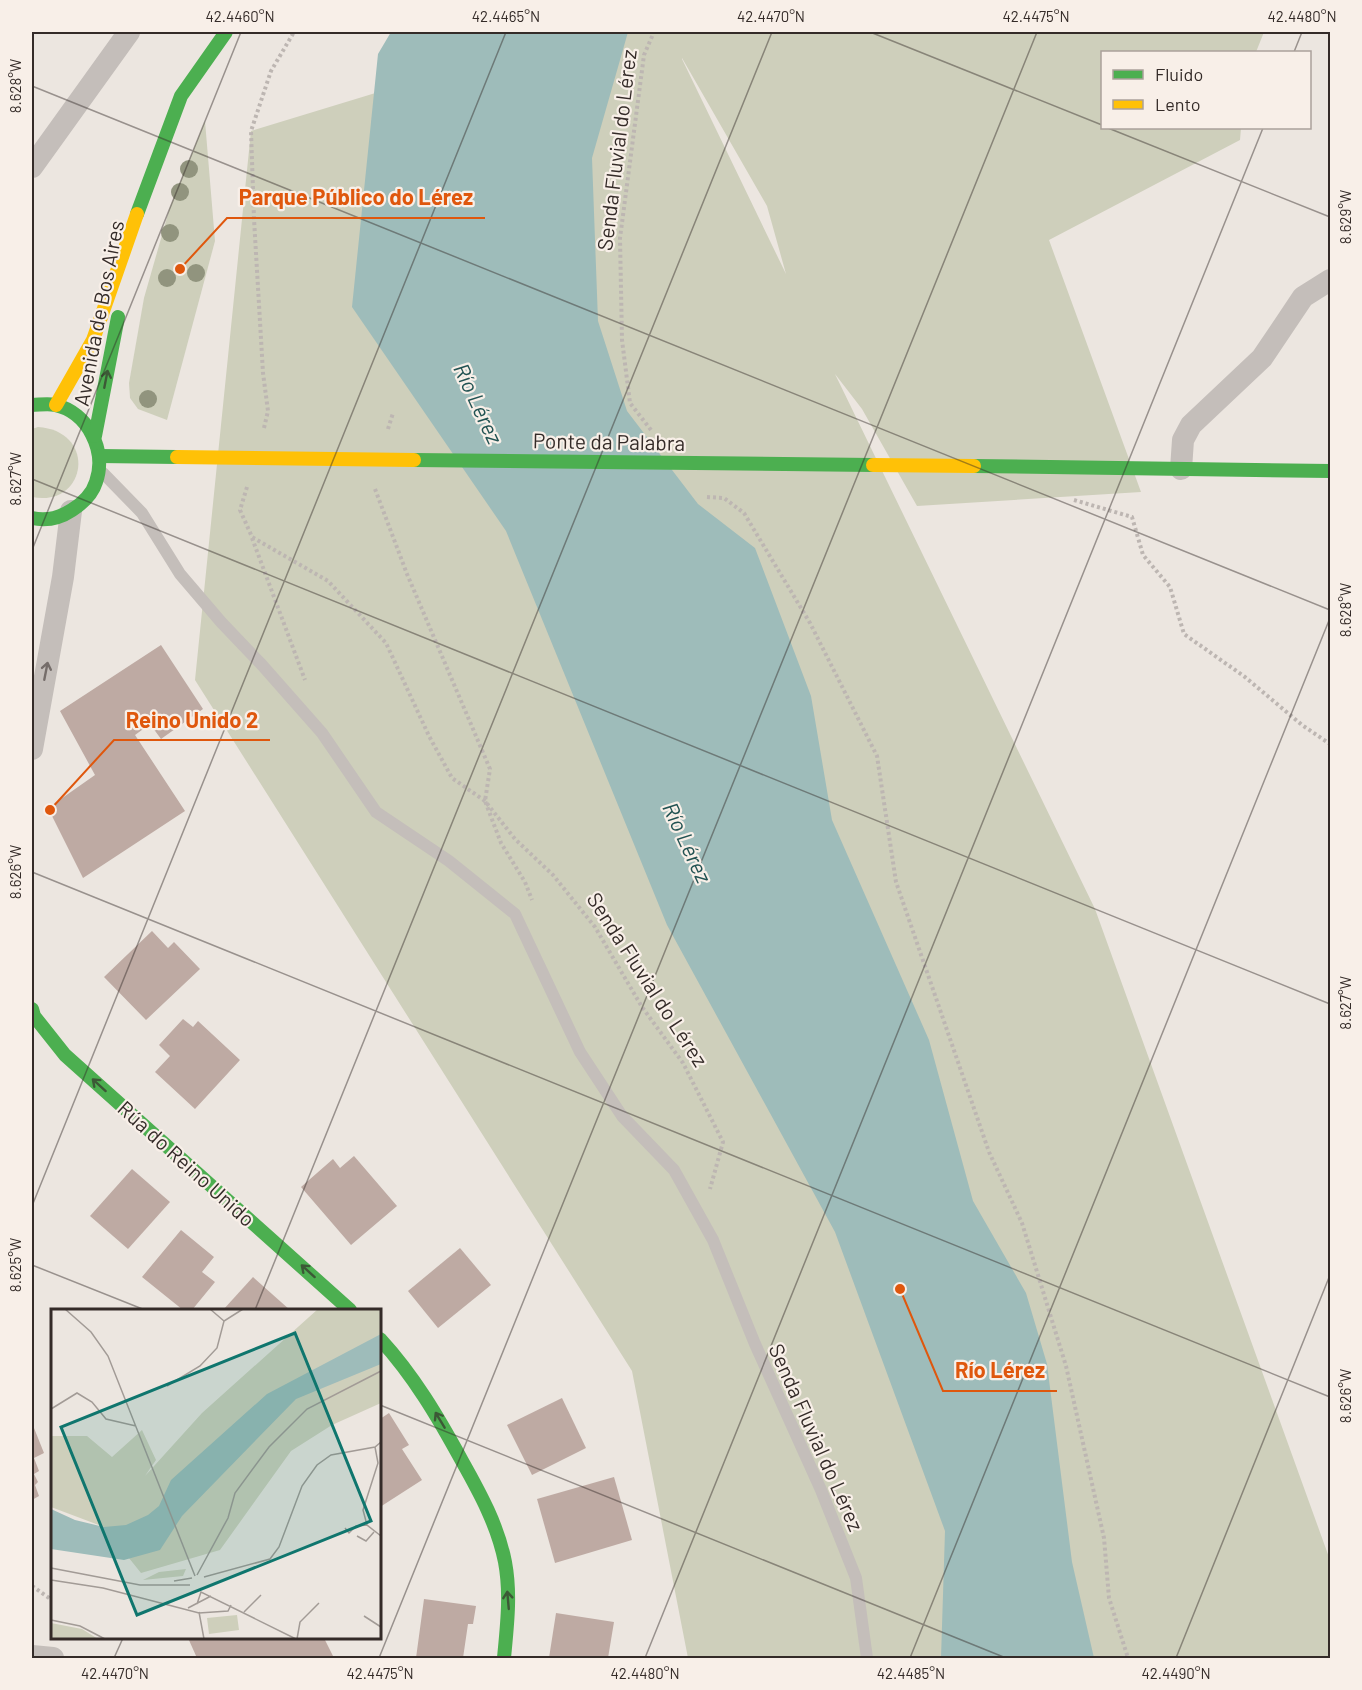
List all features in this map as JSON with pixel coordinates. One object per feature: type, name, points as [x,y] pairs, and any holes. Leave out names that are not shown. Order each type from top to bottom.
[{"type":"street","points":[[32,167],[129,32]]},
{"type":"street","name":"Avenida de Bos Aires","points":[[56,405],[93,340],[142,197],[182,96],[226,32]]},
{"type":"street","name":"Avenida de Bos Aires","points":[[95,436],[142,197]]},
{"type":"street","points":[[1181,469],[1183,441],[1191,425],[1262,358],[1303,297],[1330,280]]},
{"type":"street","points":[[32,405],[56,405],[72,412],[85,422],[95,436],[100,463],[95,486],[85,500],[71,511],[55,518],[32,518]]},
{"type":"street","name":"Ponte da Palabra","points":[[100,463],[177,457],[1330,471]]},
{"type":"street","points":[[32,749],[63,577],[71,511]]},
{"type":"street","name":"Rúa do Reino Unido","points":[[32,1009],[34,1016],[65,1055],[348,1309]]},
{"type":"street","points":[[381,1341],[392,1352],[438,1416],[482,1497],[502,1550],[510,1606],[504,1659]]},
{"type":"street","points":[[32,1656],[45,1656],[53,1659]]},
{"type":"lane","points":[[100,463],[142,513],[180,574],[322,733],[376,812],[449,861],[514,914],[580,1052],[622,1116],[674,1170],[702,1217]]},
{"type":"lane","name":"Senda Fluvial do Lérez","points":[[702,1217],[755,1344],[821,1490],[856,1578],[867,1659]]},
{"type":"path","points":[[262,433],[268,411],[263,373],[250,131],[271,71],[294,32]]},
{"type":"path","name":"Senda Fluvial do Lérez","points":[[654,32],[644,55],[620,238],[622,340],[630,403],[657,438]]},
{"type":"path","points":[[387,433],[393,413]]},
{"type":"path","points":[[250,477],[240,510],[305,681]]},
{"type":"path","points":[[374,484],[407,574],[490,769],[485,801]]},
{"type":"path","points":[[704,497],[724,498],[744,513],[810,623],[877,756],[897,882],[989,1152],[1022,1223],[1066,1366],[1104,1538],[1109,1598],[1128,1659]]},
{"type":"path","points":[[1064,497],[1132,517],[1143,555],[1170,587],[1184,634],[1245,677],[1302,725],[1330,744]]},
{"type":"path","name":"Senda Fluvial do Lérez","points":[[252,537],[327,581],[386,643],[429,736],[452,778],[485,801],[515,839],[540,861],[595,927],[642,1006],[683,1063],[723,1142],[702,1217]]},
{"type":"path","points":[[32,1586],[51,1599]]},
{"type":"green space","points":[[576,32],[1264,32],[1256,51],[1101,51],[1101,129],[1241,129],[1240,140],[1049,240],[1141,492],[917,506],[862,409],[835,374],[1095,909],[1330,1560],[1330,1658],[688,1658],[632,1371],[195,680],[251,131]],"holes":[[[682,58],[767,206],[786,274]]]},
{"type":"green space","points":[[205,121],[215,241],[167,420],[138,409],[130,398],[129,383],[144,298],[170,207]]},
{"type":"green space","points":[[38,427],[57,432],[70,441],[77,454],[78,468],[74,481],[65,491],[51,497],[32,497],[32,429]]},
{"type":"water","points":[[391,32],[628,32],[592,158],[598,321],[627,411],[698,504],[755,548],[811,696],[832,820],[929,1040],[973,1201],[1026,1293],[1047,1364],[1072,1562],[1094,1658],[941,1658],[945,1531],[835,1232],[667,925],[506,531],[352,307],[378,54]]},
{"type":"building","points":[[161,645],[203,709],[161,739],[150,724],[135,735],[185,811],[83,878],[48,808],[95,775],[60,711]]},
{"type":"building","points":[[152,931],[168,948],[174,942],[200,969],[146,1020],[104,977]]},
{"type":"building","points":[[183,1019],[193,1027],[198,1021],[240,1060],[195,1109],[155,1072],[170,1056],[159,1045]]},
{"type":"building","points":[[354,1156],[397,1206],[351,1245],[301,1187],[333,1159],[340,1168]]},
{"type":"building","points":[[132,1169],[170,1202],[128,1249],[90,1216]]},
{"type":"building","points":[[181,1230],[214,1257],[202,1272],[215,1282],[193,1309],[182,1309],[142,1277]]},
{"type":"building","points":[[460,1248],[491,1285],[438,1328],[408,1291]]},
{"type":"building","points":[[253,1277],[289,1309],[224,1309]]},
{"type":"building","points":[[562,1398],[586,1448],[532,1475],[507,1425]]},
{"type":"building","points":[[389,1413],[409,1445],[402,1449],[422,1480],[381,1506],[381,1418]]},
{"type":"building","points":[[32,1423],[44,1453],[34,1458],[39,1471],[34,1474],[38,1482],[35,1485],[39,1496],[32,1500]]},
{"type":"building","points":[[614,1477],[632,1540],[555,1563],[537,1499]]},
{"type":"building","points":[[424,1599],[476,1606],[473,1624],[468,1624],[463,1658],[416,1658]]},
{"type":"building","points":[[556,1613],[614,1622],[608,1658],[549,1658]]},
{"type":"building","points":[[188,1639],[324,1639],[334,1658],[197,1658]]},
{"type":"traffic: fast","points":[[137,214],[181,96],[226,32]]},
{"type":"traffic: fast","points":[[95,436],[118,317]]},
{"type":"traffic: fast","points":[[32,405],[55,405],[77,416],[92,434],[99,458],[99,470],[90,495],[76,507],[58,517],[32,518]]},
{"type":"traffic: fast","points":[[100,456],[177,457]]},
{"type":"traffic: fast","points":[[414,460],[873,465]]},
{"type":"traffic: fast","points":[[974,466],[1330,471]]},
{"type":"traffic: fast","points":[[32,1009],[34,1016],[65,1055],[349,1309]]},
{"type":"traffic: fast","points":[[381,1340],[415,1382],[488,1510],[502,1549],[508,1586],[504,1658]]},
{"type":"traffic: slow","points":[[56,405],[93,340],[137,214]]},
{"type":"traffic: slow","points":[[177,457],[414,460]]},
{"type":"traffic: slow","points":[[873,465],[974,466]]},
{"type":"place","name":"Parque Público do Lérez","points":[[180,269]]},
{"type":"place","name":"Reino Unido 2","points":[[50,810]]},
{"type":"place","name":"Río Lérez","points":[[900,1289]]}]
